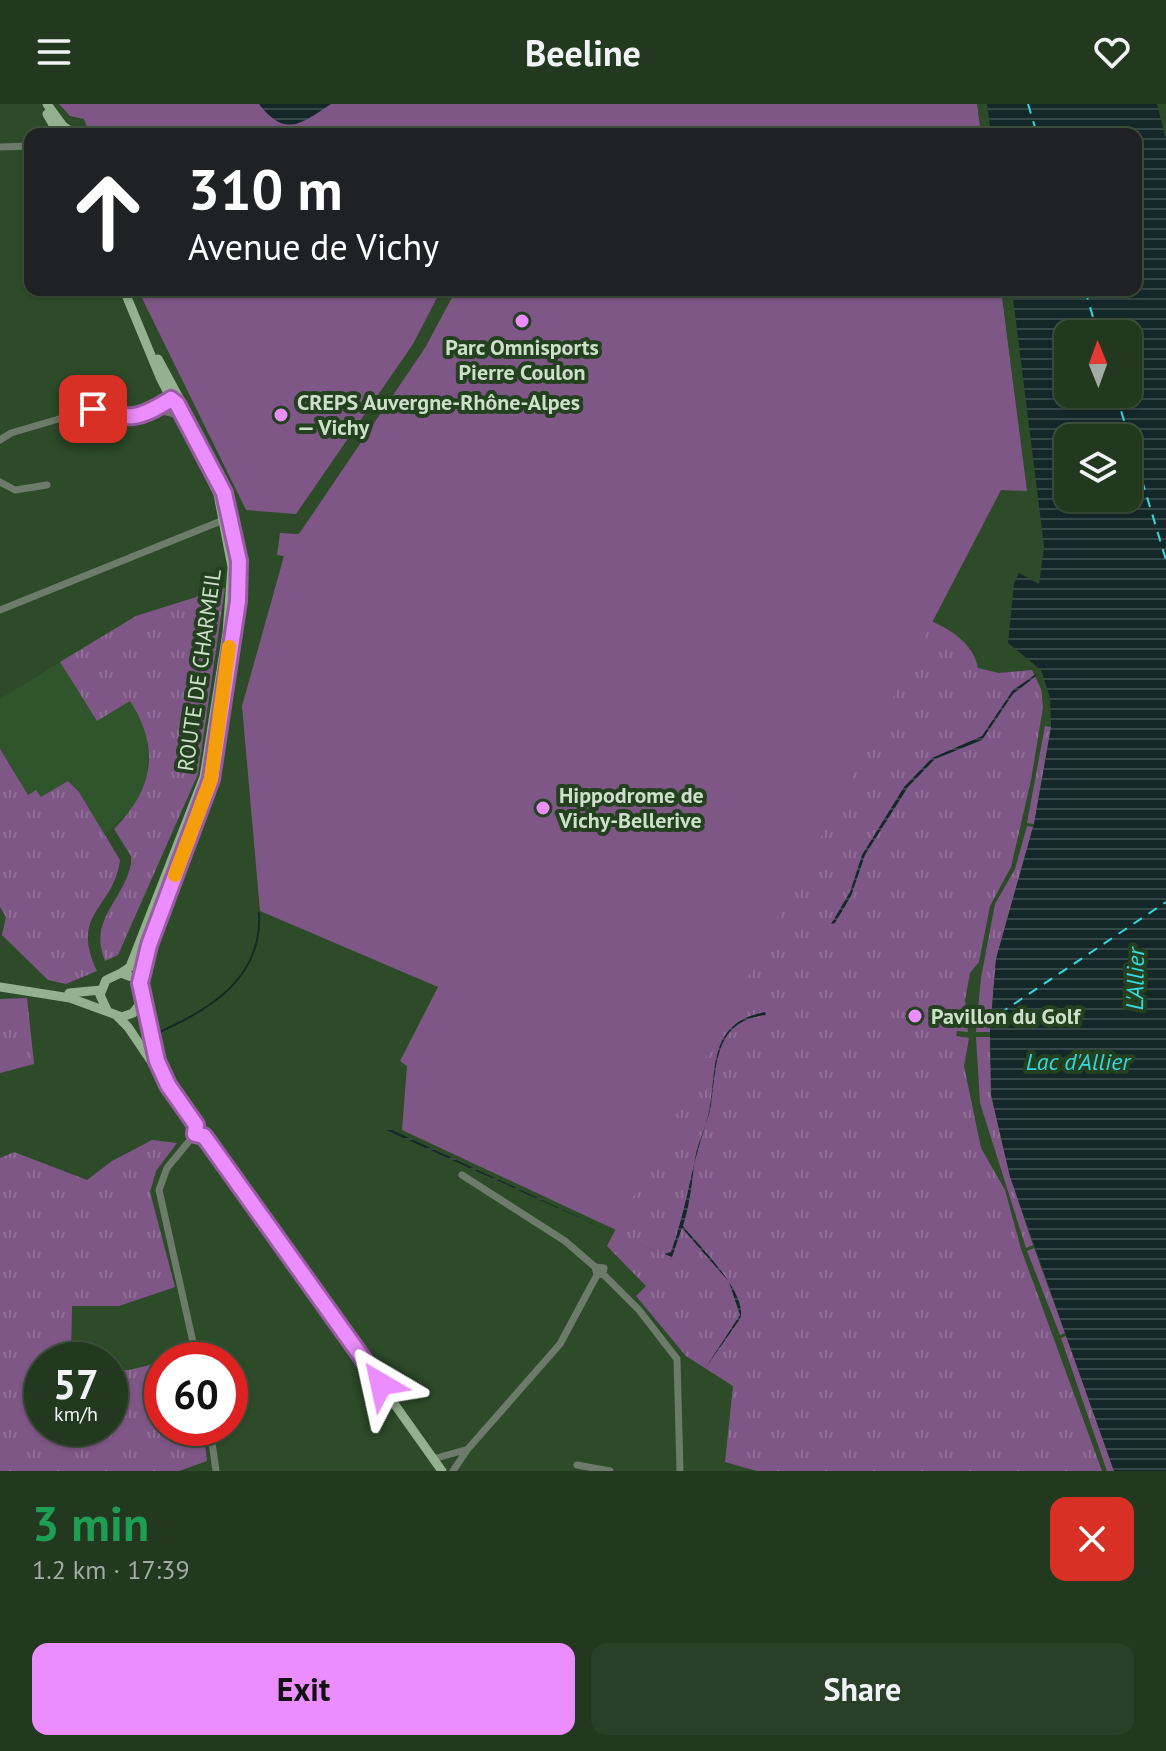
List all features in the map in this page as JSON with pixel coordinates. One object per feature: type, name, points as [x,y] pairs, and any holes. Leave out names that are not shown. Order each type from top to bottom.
[{"type":"main road","points":[[45,104],[57,128]]},
{"type":"main road","name":"ROUTE DE CHARMEIL","points":[[121,973],[130,967],[204,777],[231,601],[232,567],[228,518],[127,296]]},
{"type":"main road","name":"ROUTE DE CHARMEIL","points":[[140,983],[149,945],[211,779],[238,601],[239,561],[214,469],[176,403]]},
{"type":"main road","points":[[107,1010],[101,990],[106,980],[121,973],[140,983],[157,1061],[168,1085]]},
{"type":"main road","points":[[0,985],[72,994],[101,990]]},
{"type":"main road","points":[[0,985],[70,998],[117,1016],[442,1471]]},
{"type":"main road","points":[[117,1016],[133,1013],[143,1000]]},
{"type":"street","points":[[0,147],[24,146]]},
{"type":"street","points":[[0,440],[11,433],[93,409],[126,419],[176,403]]},
{"type":"street","points":[[154,409],[176,403]]},
{"type":"street","points":[[0,482],[15,490],[47,485]]},
{"type":"street","points":[[0,610],[228,518]]},
{"type":"street","points":[[193,1342],[159,1190],[167,1168],[199,1132]]},
{"type":"street","points":[[462,1175],[565,1241],[639,1310],[677,1359],[680,1471]]},
{"type":"street","points":[[453,1471],[467,1450],[560,1344],[599,1272]]},
{"type":"street","points":[[213,1446],[216,1471]]},
{"type":"street","points":[[433,1459],[467,1450]]},
{"type":"street","points":[[577,1465],[610,1471]]},
{"type":"shaded area","points":[[60,662],[97,721],[130,701],[147,734],[148,772],[143,793],[131,811],[105,834],[69,781],[41,797],[28,795],[0,749],[0,699]]},
{"type":"green space","points":[[59,104],[977,104],[980,128],[88,128],[84,119],[70,116]]},
{"type":"green space","name":"CREPS Auvergne-Rhône-Alpes — Vichy","points":[[141,296],[438,296],[413,344],[296,514],[246,510]]},
{"type":"green space","name":"Hippodrome de Vichy-Bellerive","points":[[453,296],[1002,296],[1027,491],[1001,490],[616,1230],[402,1130],[407,1066],[400,1061],[438,987],[260,911],[242,706],[284,556],[277,555],[280,533],[298,534],[301,531],[425,348]]},
{"type":"green space","points":[[225,588],[198,774],[118,955],[105,961],[101,933],[131,864],[131,856],[114,829],[137,799],[144,784],[149,752],[140,719],[130,701],[97,721],[60,662],[136,616]]},
{"type":"green space","points":[[931,621],[967,645],[978,668],[999,673],[1032,670],[1041,689],[1043,707],[1031,780],[1011,867],[990,906],[979,962],[970,973],[965,1000],[968,1032],[957,1031],[956,1036],[969,1038],[964,1066],[981,1148],[1005,1190],[1021,1249],[1102,1471],[757,1471],[725,1462],[733,1386],[686,1356],[636,1296],[646,1286],[607,1246]]},
{"type":"green space","points":[[1045,726],[1051,727],[1034,824],[1027,823]]},
{"type":"green space","points":[[0,749],[28,795],[36,790],[41,797],[68,781],[79,792],[120,860],[110,890],[90,923],[90,951],[97,971],[66,984],[48,980],[2,935],[6,917],[0,907]]},
{"type":"green space","points":[[1027,826],[1033,827],[996,959],[990,1032],[976,1032],[981,978],[995,904],[1015,869]]},
{"type":"green space","points":[[27,998],[34,1064],[0,1073],[0,999]]},
{"type":"green space","points":[[976,1037],[990,1037],[997,1117],[1009,1169],[1033,1245],[1026,1248],[980,1103]]},
{"type":"green space","points":[[152,1140],[177,1143],[156,1171],[150,1192],[175,1287],[119,1306],[72,1306],[71,1342],[24,1342],[24,1446],[128,1446],[128,1370],[144,1366],[144,1446],[205,1446],[207,1461],[179,1471],[0,1471],[0,1158],[14,1152],[87,1180],[112,1161]]},
{"type":"green space","points":[[1034,1248],[1065,1333],[1060,1335],[1027,1251]]},
{"type":"green space","points":[[1066,1336],[1114,1471],[1107,1471],[1061,1338]]},
{"type":"water","points":[[259,104],[331,104],[302,122],[285,124],[268,115]]},
{"type":"water","name":"Lac d'Allier","points":[[987,104],[1157,104],[1166,139],[1166,1471],[1114,1471],[1010,1177],[991,1095],[990,1032],[996,959],[1034,824],[1051,728],[1050,698],[1041,670],[1008,643],[1014,583],[1019,573],[1039,584],[1044,546],[1013,296],[1142,296],[1142,128],[990,128]]},
{"type":"water","points":[[1036,674],[1013,694],[982,740],[935,759],[908,787],[865,855],[851,896],[835,923],[831,924],[850,892],[862,855],[904,787],[932,758],[982,736],[1013,690]]},
{"type":"water","points":[[765,1012],[766,1015],[749,1019],[727,1035],[717,1060],[710,1107],[717,1057],[722,1042],[730,1029],[744,1019]]},
{"type":"water","points":[[388,1128],[615,1234],[386,1130]]},
{"type":"water","points":[[694,1164],[683,1226],[728,1281],[682,1228],[672,1257],[664,1254],[671,1252]]},
{"type":"water","points":[[729,1282],[741,1309],[740,1319],[704,1370],[740,1315]]},
{"type":"waterway","points":[[155,1034],[212,1003],[242,974],[252,957],[258,936],[259,913]]},
{"type":"ferry route","points":[[1028,104],[1035,128]]},
{"type":"ferry route","points":[[1087,296],[1094,320]]},
{"type":"ferry route","points":[[1120,408],[1166,560]]},
{"type":"ferry route","points":[[999,1014],[1166,902]]},
{"type":"slow traffic","points":[[175,875],[211,779],[229,647]]},
{"type":"place","name":"Parc Omnisports Pierre Coulon","points":[[522,321]]},
{"type":"place","name":"CREPS Auvergne-Rhône-Alpes — Vichy","points":[[281,415]]},
{"type":"place","name":"Hippodrome de Vichy-Bellerive","points":[[543,808]]},
{"type":"place","name":"Pavillon du Golf","points":[[915,1016]]},
{"type":"route","points":[[93,409],[126,419],[171,399],[177,404],[193,428],[224,493],[239,561],[238,601],[228,649],[211,779],[149,945],[140,983],[157,1061],[168,1085],[196,1125],[195,1134],[204,1136],[381,1384]]},
{"type":"water label","name":"L'Allier","points":[[1135,979]]}]
